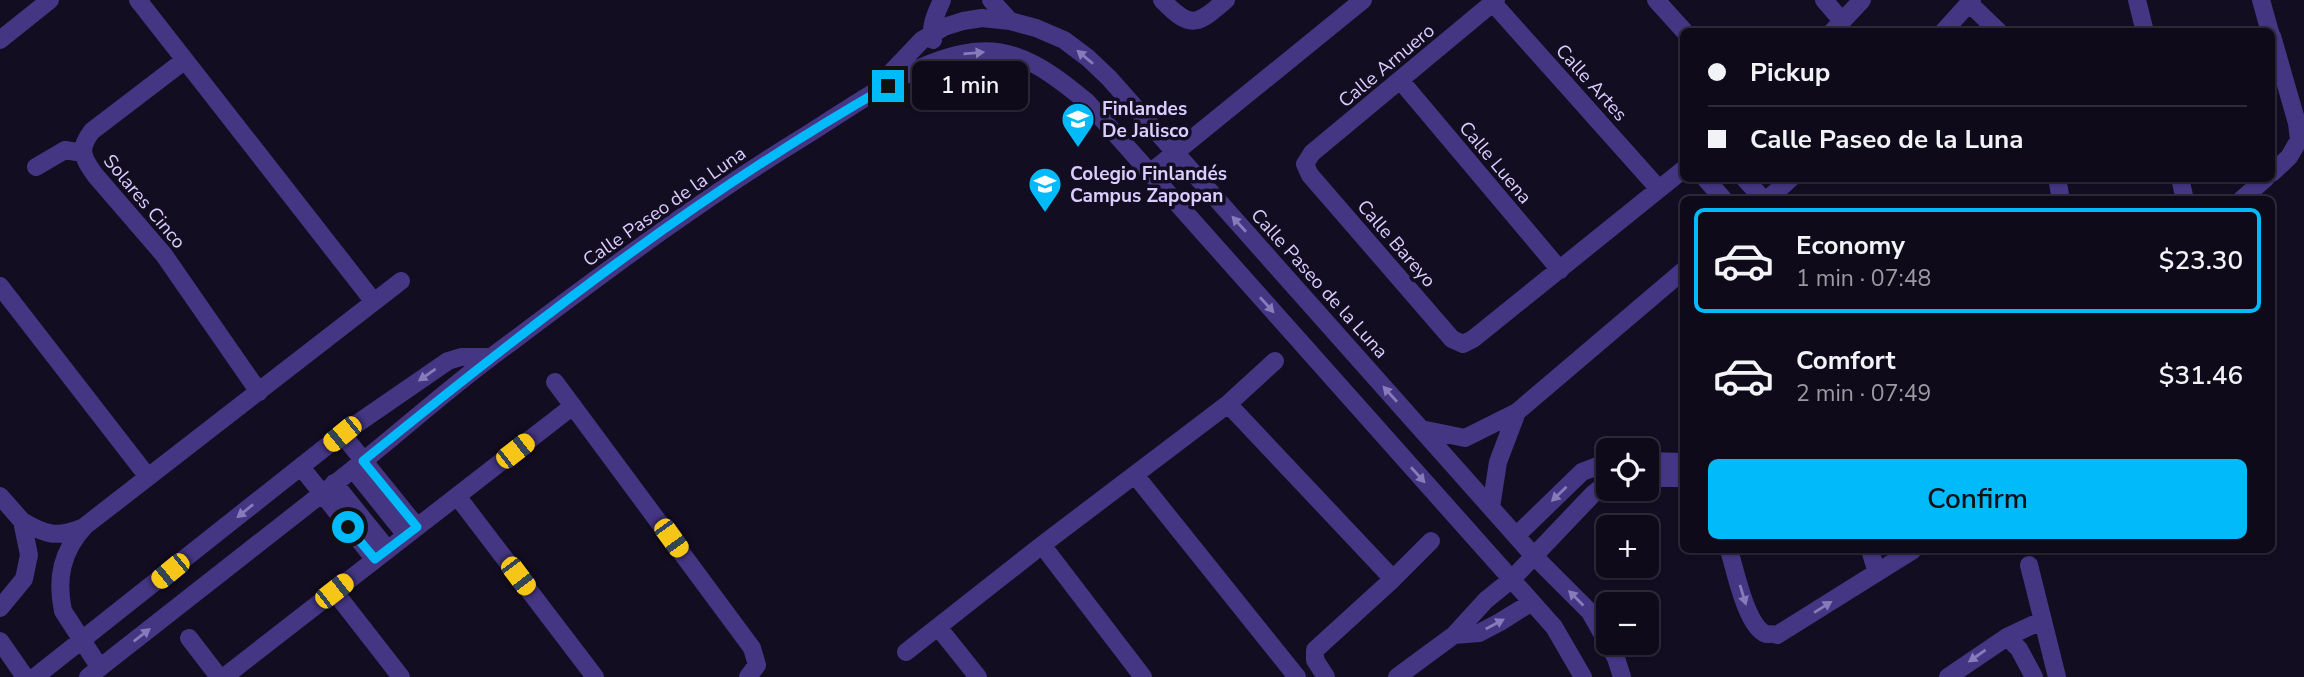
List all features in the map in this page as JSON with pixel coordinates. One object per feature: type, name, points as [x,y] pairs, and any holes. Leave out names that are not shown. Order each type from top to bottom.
[{"type":"street","points":[[0,40],[50,0]]},
{"type":"street","points":[[138,0],[374,302]]},
{"type":"street","points":[[942,0],[931,34],[935,47],[943,58]]},
{"type":"street","points":[[991,0],[1010,21]]},
{"type":"street","points":[[1163,0],[1179,18],[1190,21],[1205,18],[1226,0]]},
{"type":"street","points":[[1150,173],[1363,0]]},
{"type":"street","points":[[1656,0],[1681,28]]},
{"type":"street","points":[[1824,0],[1837,26],[1862,0]]},
{"type":"street","points":[[2137,0],[2144,28]]},
{"type":"street","points":[[2261,0],[2269,28]]},
{"type":"street","name":"Calle Arnuero","points":[[1305,164],[1312,153],[1495,1]]},
{"type":"street","name":"Calle Artes","points":[[1495,1],[1659,189]]},
{"type":"street","points":[[1946,28],[1970,1],[1995,28]]},
{"type":"street","name":"Calle Paseo de la Luna","points":[[867,98],[910,51],[931,34],[963,21],[982,18],[1010,21],[1036,28],[1064,40],[1088,58],[1176,153],[1533,555],[1590,612],[1616,658],[1620,676]]},
{"type":"street","points":[[2275,48],[2300,140],[2289,157],[2275,170]]},
{"type":"street","name":"Calle Paseo de la Luna","points":[[94,672],[328,489],[490,357],[738,177],[909,74],[943,58],[976,52],[1006,54],[1033,62],[1087,102],[1554,626],[1583,677]]},
{"type":"street","name":"Solares Cinco","points":[[185,60],[92,131],[85,141],[83,153],[95,175],[164,255],[259,392]]},
{"type":"street","name":"Calle Luena","points":[[1400,80],[1560,270]]},
{"type":"street","points":[[36,167],[65,150],[83,153]]},
{"type":"street","name":"Calle Bareyo","points":[[1305,164],[1310,175],[1452,339],[1463,344],[1560,270]]},
{"type":"street","points":[[1560,270],[1680,172]]},
{"type":"street","points":[[1708,182],[1720,196]]},
{"type":"street","points":[[1748,182],[1761,196]]},
{"type":"street","points":[[1770,196],[1786,182]]},
{"type":"street","points":[[2246,196],[2261,182]]},
{"type":"street","points":[[1421,429],[1465,438],[1517,412],[1680,273]]},
{"type":"street","points":[[94,672],[83,641],[63,611],[61,600],[62,561],[74,538],[85,526],[401,281]]},
{"type":"street","points":[[0,286],[148,477]]},
{"type":"street","points":[[1299,341],[1324,320]]},
{"type":"street","points":[[35,677],[342,434],[448,361],[461,357],[490,357]]},
{"type":"street","points":[[906,652],[1228,404],[1275,361]]},
{"type":"street","points":[[555,382],[752,648],[757,665],[748,677]]},
{"type":"street","points":[[1228,404],[1393,579]]},
{"type":"street","points":[[189,638],[221,677],[573,406]]},
{"type":"street","points":[[1490,507],[1498,462],[1517,412]]},
{"type":"street","points":[[342,434],[358,465],[412,531]]},
{"type":"street","points":[[1659,462],[1680,463]]},
{"type":"street","points":[[301,467],[328,489],[382,554]]},
{"type":"street","points":[[1517,535],[1582,472],[1596,467]]},
{"type":"street","points":[[1135,475],[1297,677]]},
{"type":"street","points":[[1659,478],[1680,478]]},
{"type":"street","points":[[1397,677],[1454,635],[1486,600],[1513,579],[1596,492]]},
{"type":"street","points":[[0,496],[22,522],[41,532],[63,536],[85,526]]},
{"type":"street","points":[[457,496],[594,677]]},
{"type":"street","points":[[0,608],[19,586],[28,567],[29,555],[22,522]]},
{"type":"street","points":[[1326,677],[1315,660],[1315,650],[1431,541]]},
{"type":"street","points":[[1042,545],[1143,677]]},
{"type":"street","points":[[1730,553],[1747,610],[1756,626],[1766,634],[1777,635],[1908,553]]},
{"type":"street","points":[[1871,553],[1877,573]]},
{"type":"street","points":[[2029,565],[2057,677]]},
{"type":"street","points":[[334,591],[401,677]]},
{"type":"street","points":[[1454,635],[1479,633],[1532,602]]},
{"type":"street","points":[[1948,677],[2007,637],[2043,620]]},
{"type":"street","points":[[939,627],[978,677]]},
{"type":"street","points":[[2007,637],[2020,649],[2034,677]]},
{"type":"street","points":[[0,641],[26,677]]},
{"type":"place","name":"Finlandes De Jalisco","points":[[1078,149]]},
{"type":"place","name":"Colegio Finlandés Campus Zapopan","points":[[1045,214]]},
{"type":"route","points":[[348,527],[375,559],[417,527],[363,461],[490,357],[738,177],[888,86]]}]
